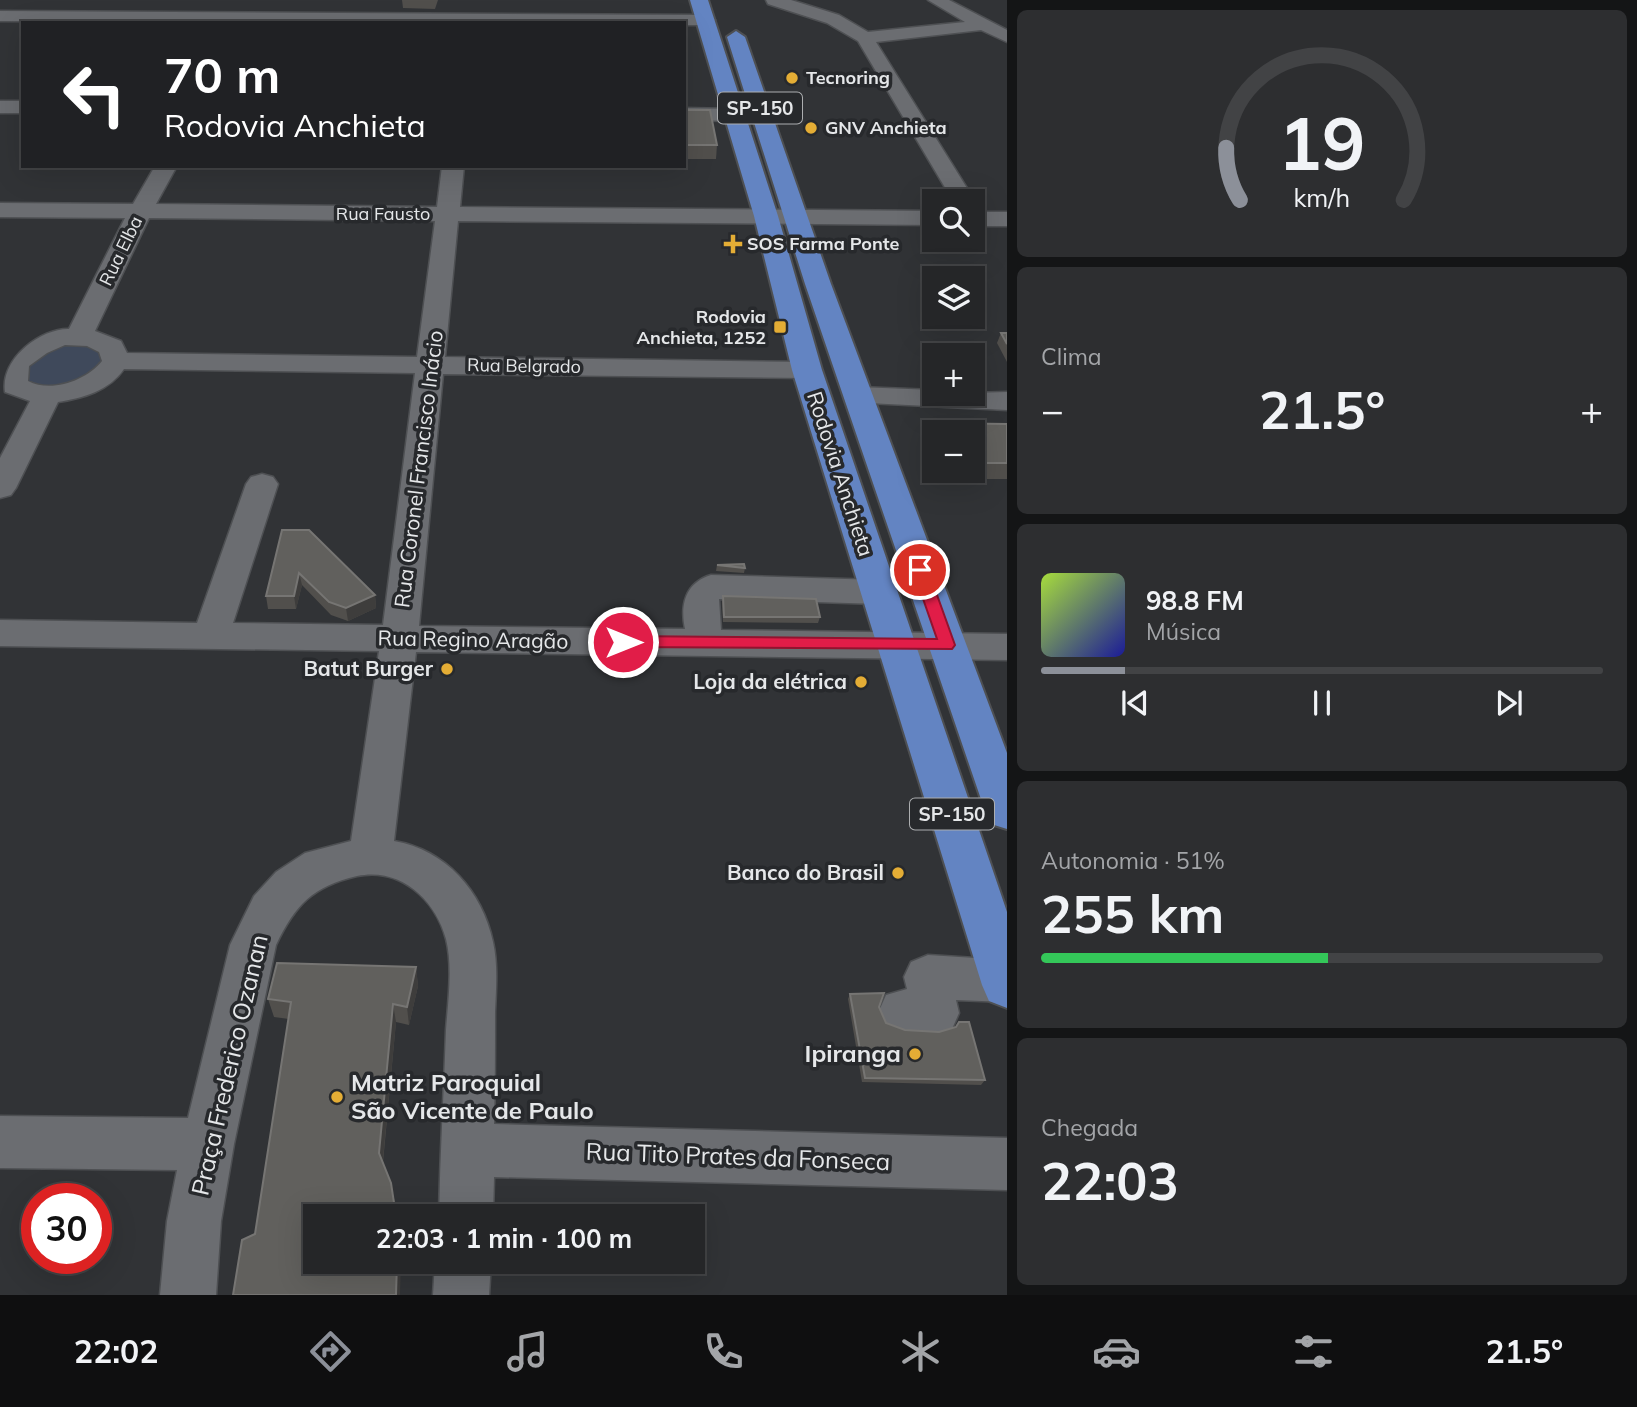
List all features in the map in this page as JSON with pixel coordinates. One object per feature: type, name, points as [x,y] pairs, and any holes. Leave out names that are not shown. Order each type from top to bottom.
[{"type":"highway","name":"Rodovia Anchieta","points":[[702,10],[766,216],[807,370],[1006,983]]},
{"type":"highway","name":"Rodovia Anchieta","points":[[730,19],[795,216],[1007,811]]},
{"type":"street","points":[[4,24],[22,16],[37,0]]},
{"type":"street","points":[[244,20],[255,0]]},
{"type":"street","points":[[472,21],[475,0]]},
{"type":"street","points":[[774,0],[832,19],[865,38],[956,189]]},
{"type":"street","points":[[936,0],[1007,37]]},
{"type":"street","points":[[22,16],[472,21],[702,10]]},
{"type":"street","points":[[865,38],[983,25]]},
{"type":"street","points":[[0,107],[21,107]]},
{"type":"street","points":[[686,114],[733,115]]},
{"type":"street","name":"Rua Elba","points":[[79,337],[140,212],[165,168]]},
{"type":"street","name":"Rua Coronel Francisco Inácio","points":[[371,855],[432,364],[453,168]]},
{"type":"street","name":"Rua Fausto","points":[[0,211],[922,218]]},
{"type":"street","points":[[985,216],[1007,219]]},
{"type":"street","points":[[79,337],[103,342],[111,347],[116,361],[112,369],[92,384],[48,394],[30,393],[9,380],[6,361],[47,341],[79,337]]},
{"type":"street","name":"Rua Belgrado","points":[[116,361],[807,370]]},
{"type":"street","points":[[0,488],[48,394]]},
{"type":"street","points":[[858,396],[1007,401]]},
{"type":"street","points":[[211,636],[262,484]]},
{"type":"street","points":[[706,642],[700,602],[705,591],[711,587],[879,592]]},
{"type":"street","name":"Rua Regino Aragão","points":[[0,633],[1007,647]]},
{"type":"street","name":"Praça Frederico Ozanan","points":[[188,1295],[194,1222],[208,1144],[253,945],[270,910],[292,885],[320,866],[371,855],[403,861],[421,869],[444,888],[458,908],[470,942],[472,985],[467,1204]]},
{"type":"street","points":[[903,1012],[935,1013],[928,978],[1006,983]]},
{"type":"street","points":[[0,1142],[208,1144]]},
{"type":"street","name":"Rua Tito Prates da Fonseca","points":[[469,1150],[1007,1164]]},
{"type":"street","points":[[461,1295],[462,1274]]},
{"type":"shaded area","points":[[90,344],[105,355],[100,371],[64,388],[25,385],[17,365],[47,345]]},
{"type":"building","points":[[686,110],[710,110],[717,145],[686,145]]},
{"type":"building","points":[[1001,333],[1007,333],[1007,344]]},
{"type":"building","points":[[985,424],[1007,424],[1007,463],[985,463]]},
{"type":"building","points":[[282,530],[309,530],[375,595],[346,608],[329,602],[299,573],[294,596],[266,596]]},
{"type":"building","points":[[744,564],[745,568],[717,565]]},
{"type":"building","points":[[723,596],[816,599],[820,617],[724,617]]},
{"type":"building","name":"Matriz Paroquial São Vicente de Paulo","points":[[277,963],[416,967],[407,1007],[393,1004],[379,1153],[391,1183],[394,1204],[303,1204],[303,1274],[397,1274],[396,1295],[233,1295],[242,1240],[255,1234],[291,1002],[268,999]]},
{"type":"building","name":"Ipiranga","points":[[884,993],[879,1007],[886,1023],[905,1030],[939,1032],[956,1027],[959,1022],[969,1022],[985,1080],[865,1078],[850,994]]},
{"type":"place","name":"Tecnoring","points":[[792,78]]},
{"type":"place","name":"GNV Anchieta","points":[[811,128]]},
{"type":"place","name":"SOS Farma Ponte","points":[[733,244]]},
{"type":"place","name":"Rodovia Anchieta, 1252","points":[[780,327]]},
{"type":"place","name":"Batut Burger","points":[[447,669]]},
{"type":"place","name":"Loja da elétrica","points":[[861,682]]},
{"type":"place","name":"Banco do Brasil","points":[[898,873]]},
{"type":"place","name":"Ipiranga","points":[[915,1054]]},
{"type":"place","name":"Matriz Paroquial São Vicente de Paulo","points":[[337,1097]]},
{"type":"route","points":[[623,642],[947,645],[920,570]]}]
